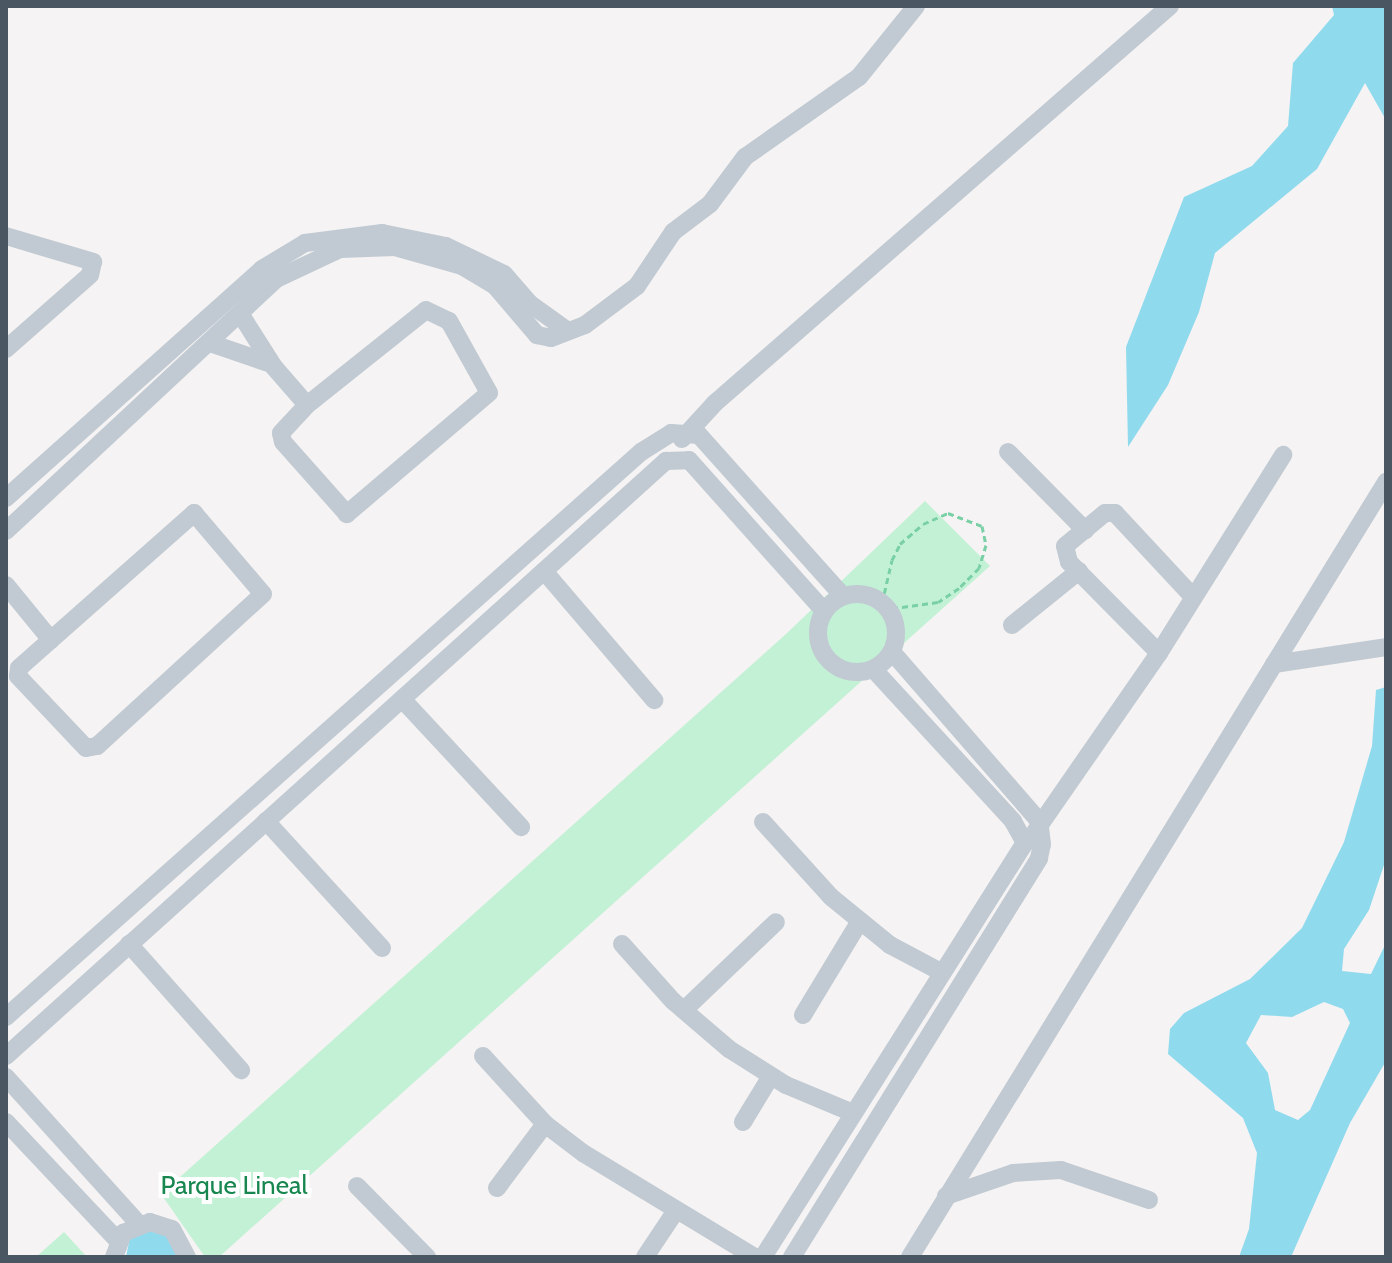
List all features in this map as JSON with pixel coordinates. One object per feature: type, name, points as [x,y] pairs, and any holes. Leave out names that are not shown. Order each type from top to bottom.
[{"type":"street","points":[[504,284],[524,325],[551,338],[585,325],[637,286],[673,232],[710,204],[745,157],[859,77],[916,6]]},
{"type":"street","points":[[6,1056],[666,461],[687,432],[1170,6]]},
{"type":"street","points":[[6,498],[147,372],[305,243],[382,233],[446,246],[568,331]]},
{"type":"street","points":[[6,236],[93,262],[90,275],[6,349]]},
{"type":"street","points":[[6,531],[241,315],[269,274]]},
{"type":"street","points":[[426,310],[449,321],[490,391],[352,515],[281,439],[307,405],[426,310]]},
{"type":"street","points":[[524,325],[538,311]]},
{"type":"street","points":[[241,315],[274,367],[307,405]]},
{"type":"street","points":[[210,343],[274,367]]},
{"type":"street","points":[[147,372],[161,388]]},
{"type":"street","points":[[6,1017],[641,452],[671,433],[699,435],[718,453],[843,596]]},
{"type":"street","points":[[1008,452],[1085,530]]},
{"type":"street","points":[[763,1257],[941,972],[1025,843],[1040,826],[1159,653],[1283,455]]},
{"type":"street","points":[[666,461],[689,460],[824,611]]},
{"type":"street","points":[[910,1257],[1386,482]]},
{"type":"street","points":[[194,513],[263,589],[93,749],[83,746],[18,676],[21,663],[51,640],[194,513]]},
{"type":"street","points":[[1159,653],[1079,571],[1064,549],[1105,513],[1121,516],[1193,597]]},
{"type":"street","points":[[544,571],[654,700]]},
{"type":"street","points":[[1012,625],[1079,571]]},
{"type":"street","points":[[8,591],[51,640]]},
{"type":"street","points":[[857,594],[884,606],[896,626],[892,652],[874,670],[861,673],[836,668],[826,659],[817,636],[824,611],[843,596],[857,594]]},
{"type":"street","points":[[1274,664],[1386,647]]},
{"type":"street","points":[[792,1257],[1039,858],[1040,826],[892,652]]},
{"type":"street","points":[[874,670],[1013,821],[1025,843]]},
{"type":"street","points":[[402,699],[521,827]]},
{"type":"street","points":[[318,739],[335,759]]},
{"type":"street","points":[[266,821],[382,948]]},
{"type":"street","points":[[763,822],[831,897],[890,945],[941,972]]},
{"type":"street","points":[[803,1015],[860,921]]},
{"type":"street","points":[[684,1010],[776,922]]},
{"type":"street","points":[[129,944],[241,1070]]},
{"type":"street","points":[[622,944],[684,1010],[729,1049],[771,1076],[853,1113]]},
{"type":"street","points":[[483,1056],[545,1124],[675,1212],[755,1257]]},
{"type":"street","points":[[743,1122],[771,1076]]},
{"type":"street","points":[[6,1077],[139,1224],[172,1229],[187,1257]]},
{"type":"street","points":[[6,1122],[116,1249],[139,1224]]},
{"type":"street","points":[[497,1188],[545,1124]]},
{"type":"street","points":[[946,1196],[1013,1173],[1061,1170],[1149,1200]]},
{"type":"street","points":[[357,1186],[427,1257]]},
{"type":"street","points":[[806,1188],[827,1201]]},
{"type":"street","points":[[645,1257],[675,1212]]},
{"type":"path","points":[[948,513],[982,526],[986,545],[979,568],[959,588],[938,602],[884,606],[892,560],[900,544],[923,524],[948,513]]},
{"type":"green space","name":"Parque Lineal","points":[[925,501],[990,566],[219,1257],[205,1257],[161,1194],[786,634]]},
{"type":"green space","points":[[64,1232],[87,1257],[36,1257]]},
{"type":"water","points":[[1332,6],[1386,6],[1386,120],[1365,83],[1317,169],[1215,253],[1199,312],[1168,385],[1128,447],[1126,347],[1184,197],[1252,166],[1288,126],[1293,63],[1334,15]]},
{"type":"water","points":[[1386,687],[1386,859],[1369,910],[1344,949],[1342,971],[1371,974],[1386,943],[1386,1061],[1350,1123],[1291,1257],[1239,1257],[1249,1229],[1257,1153],[1243,1118],[1168,1054],[1170,1029],[1184,1013],[1250,979],[1302,928],[1344,842],[1372,746],[1376,690]],"holes":[[[1324,1002],[1343,1009],[1350,1023],[1310,1110],[1298,1120],[1275,1110],[1268,1073],[1246,1043],[1261,1015],[1292,1017]]]},
{"type":"water","points":[[141,1228],[166,1229],[178,1257],[126,1257],[130,1237]]}]
